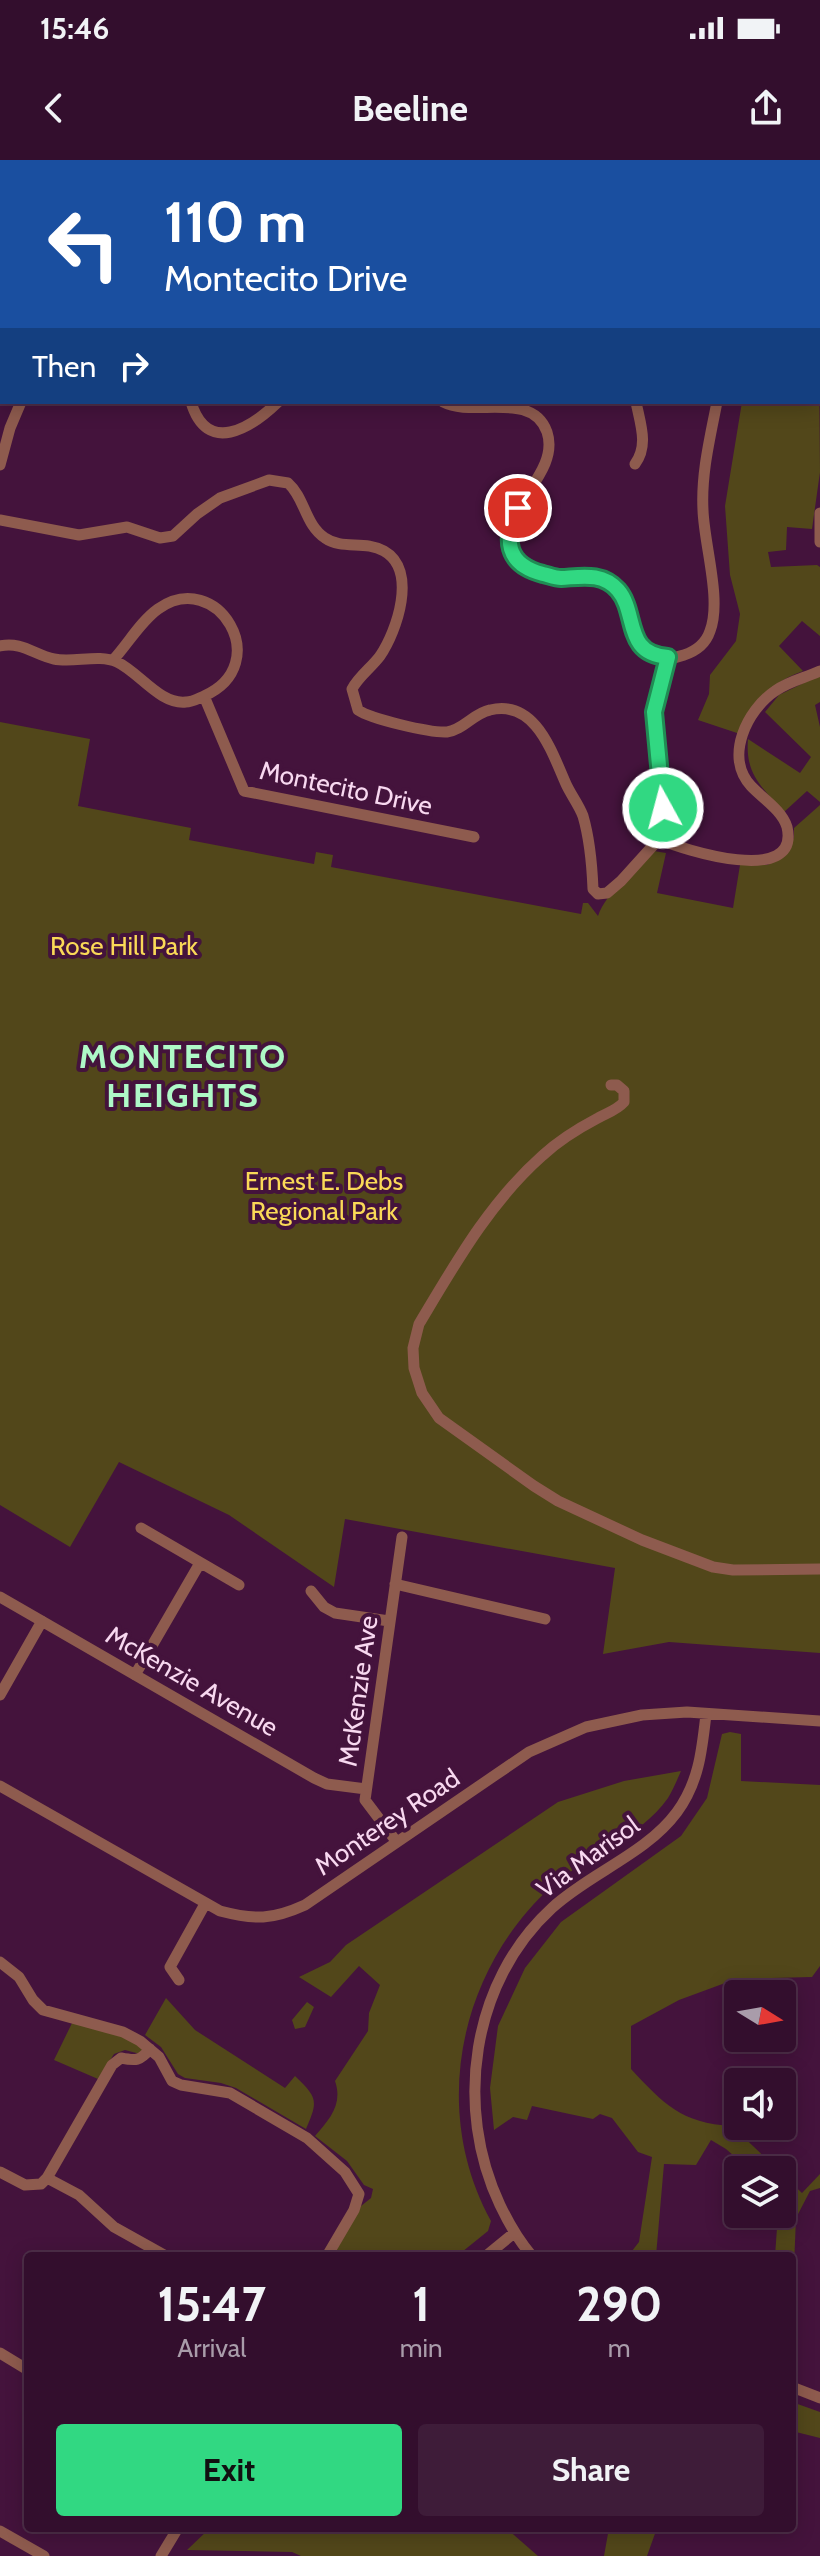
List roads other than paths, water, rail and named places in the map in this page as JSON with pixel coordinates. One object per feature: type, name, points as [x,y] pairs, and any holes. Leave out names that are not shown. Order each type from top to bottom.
[{"type":"street","points":[[0,465],[20,404]]},
{"type":"street","points":[[192,404],[195,415],[211,430],[221,433],[240,431],[276,404]]},
{"type":"street","points":[[450,404],[464,408],[521,409],[538,419],[548,438],[547,459],[512,520],[509,535],[512,553],[526,567],[537,572],[559,578],[590,576],[612,585],[628,604],[628,620],[645,650],[655,656],[668,657],[678,657],[697,649],[711,631],[712,587],[702,494],[717,404]]},
{"type":"street","points":[[635,464],[642,445],[643,429],[637,404]]},
{"type":"street","points":[[0,520],[79,535],[127,527],[160,538],[173,536],[220,498],[269,480],[288,483],[299,496],[311,523],[324,538],[383,550],[399,567],[403,583],[390,633],[382,653],[352,689],[358,710],[382,721],[447,732],[491,709],[507,710],[534,721],[581,812],[591,853],[593,889],[598,894],[607,893],[621,881],[659,839],[663,808],[654,712],[668,657]]},
{"type":"street","points":[[820,513],[820,542]]},
{"type":"street","points":[[0,646],[31,648],[53,659],[113,660],[137,673],[160,694],[186,703],[220,689],[228,680],[238,643],[221,610],[200,601],[182,600],[157,610],[113,660]]},
{"type":"street","points":[[659,839],[722,857],[764,861],[782,850],[787,828],[776,809],[752,787],[742,772],[739,761],[742,735],[774,691],[820,671]]},
{"type":"street","name":"Montecito Drive","points":[[204,696],[244,791],[474,837]]},
{"type":"street","points":[[611,1085],[617,1085],[624,1091],[624,1102],[620,1107],[598,1117],[543,1154],[502,1196],[471,1237],[419,1324],[415,1337],[414,1368],[422,1393],[439,1418],[534,1486],[601,1522],[713,1567],[820,1569]]},
{"type":"street","points":[[141,1528],[239,1585]]},
{"type":"street","name":"McKenzie Ave","points":[[396,1841],[365,1800],[402,1537]]},
{"type":"street","points":[[135,1675],[200,1563]]},
{"type":"street","points":[[395,1584],[545,1619]]},
{"type":"street","points":[[311,1591],[324,1607],[335,1613],[389,1621]]},
{"type":"street","name":"McKenzie Avenue","points":[[0,1597],[314,1778],[327,1784],[366,1789]]},
{"type":"street","points":[[0,1695],[42,1621]]},
{"type":"street","name":"Monterey Road","points":[[0,1786],[205,1904],[238,1916],[272,1918],[305,1905],[529,1752],[586,1727],[642,1715],[687,1712],[820,1721]]},
{"type":"street","name":"Via Marisol","points":[[529,2252],[514,2233],[484,2164],[475,2117],[475,2071],[491,2000],[523,1941],[550,1910],[572,1891],[653,1837],[677,1812],[696,1777],[706,1714]]},
{"type":"street","points":[[179,1980],[170,1967],[205,1904]]},
{"type":"street","points":[[0,1962],[19,1977],[43,2010],[123,2032],[159,2057],[172,2081],[230,2093],[307,2138],[345,2172],[359,2194],[354,2210],[329,2252]]},
{"type":"street","points":[[0,2172],[32,2186],[41,2184],[112,2065],[121,2058],[142,2059],[150,2049]]},
{"type":"street","points":[[47,2178],[79,2195],[114,2227],[159,2252]]},
{"type":"street","points":[[491,2252],[514,2233]]},
{"type":"street","points":[[0,2353],[24,2368]]},
{"type":"street","points":[[796,2389],[820,2398]]},
{"type":"street","points":[[0,2531],[44,2556]]},
{"type":"street","points":[[161,2556],[176,2532]]},
{"type":"district","name":"MONTECITO HEIGHTS","points":[[183,1076]]},
{"type":"park label","name":"Rose Hill Park","points":[[124,946]]},
{"type":"park label","name":"Ernest E. Debs Regional Park","points":[[324,1196]]}]
